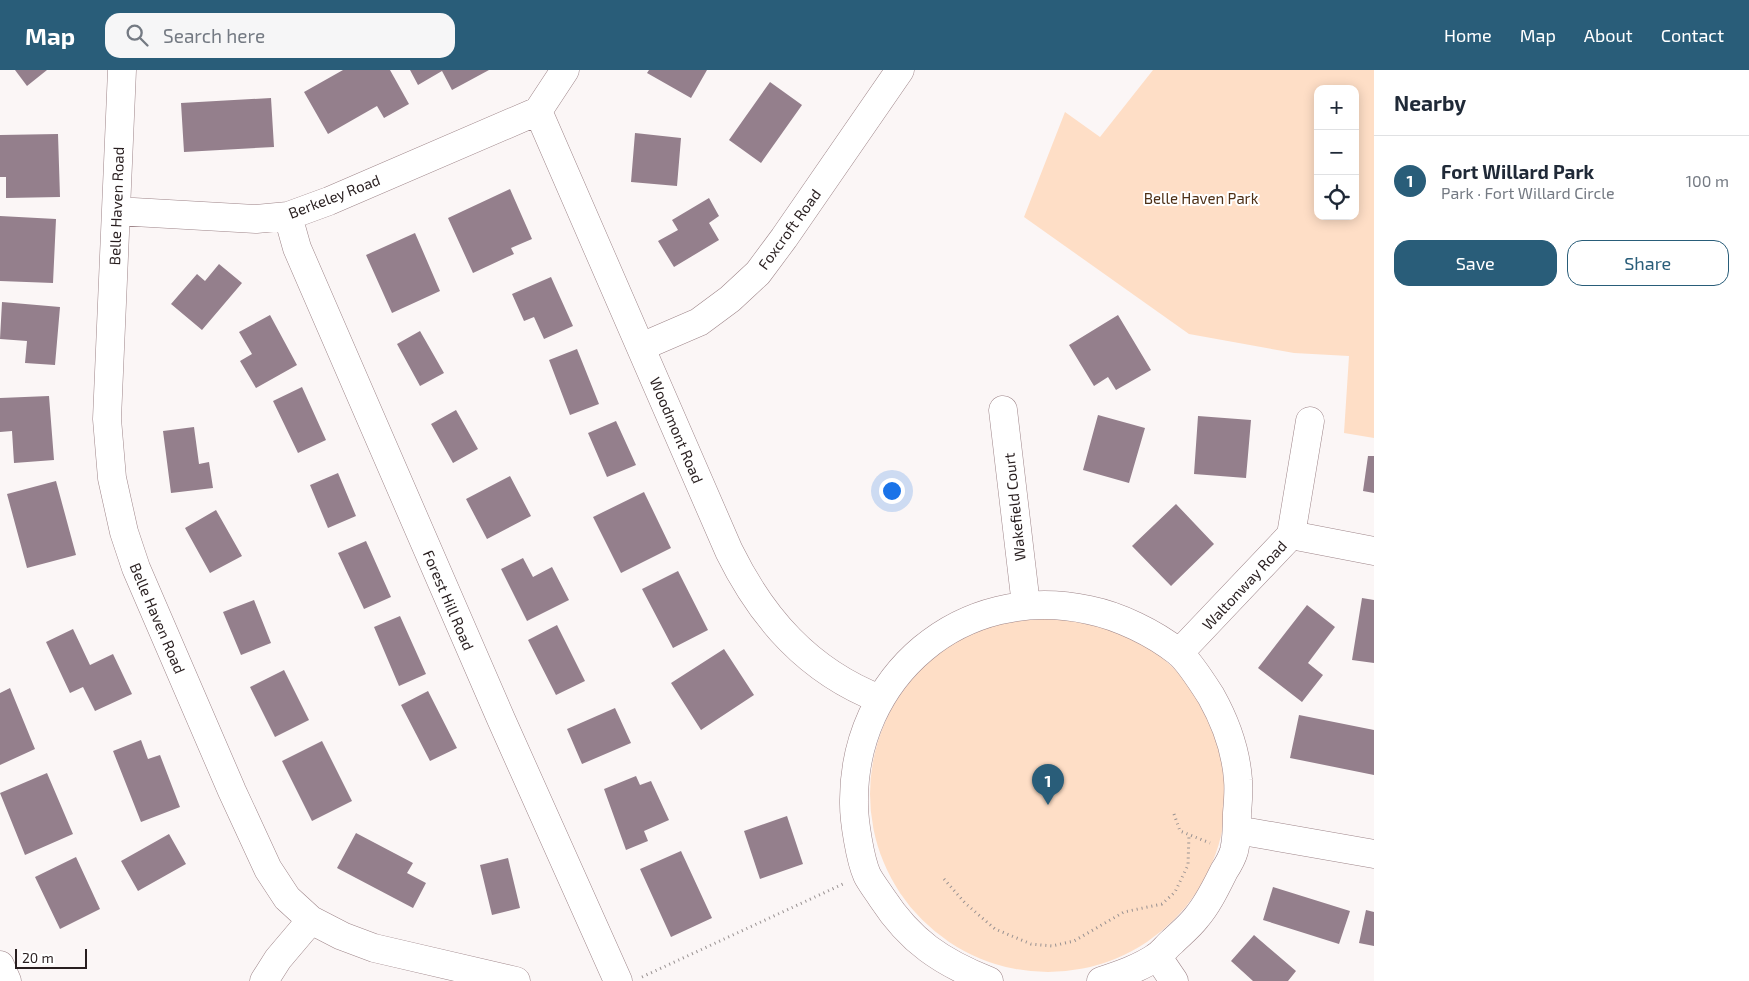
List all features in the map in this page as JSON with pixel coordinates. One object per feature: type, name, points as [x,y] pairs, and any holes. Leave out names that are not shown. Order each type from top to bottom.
[{"type":"street","name":"Belle Haven Road","points":[[122,70],[107,419],[112,478],[124,532],[144,586],[232,791],[268,869],[287,898],[311,920],[342,936],[374,948],[516,981]]},
{"type":"street","points":[[538,111],[565,70]]},
{"type":"street","name":"Foxcroft Road","points":[[642,348],[699,322],[730,299],[758,272],[784,238],[900,70]]},
{"type":"street","name":"Berkeley Road","points":[[116,211],[256,219],[288,216],[329,201],[538,111]]},
{"type":"street","name":"Woodmont Road","points":[[538,111],[729,551],[742,576],[767,615],[812,660],[862,692],[880,699]]},
{"type":"street","name":"Forest Hill Road","points":[[288,216],[301,257],[501,719],[618,981]]},
{"type":"street","name":"Wakefield Court","points":[[1003,410],[1026,604]]},
{"type":"street","name":"Waltonway Road","points":[[1179,653],[1291,535],[1310,421]]},
{"type":"street","points":[[1291,535],[1374,551]]},
{"type":"street","points":[[988,981],[959,969],[938,957],[921,944],[897,919],[866,874],[854,813],[854,788],[862,738],[880,699],[911,658],[939,636],[980,615],[1026,604],[1073,606],[1102,612],[1134,625],[1179,653],[1207,690],[1229,734],[1235,759],[1238,780],[1235,841],[1216,888],[1196,918],[1157,956],[1123,974],[1101,981]]},
{"type":"street","points":[[1235,841],[1374,854]]},
{"type":"street","points":[[264,981],[278,959],[311,920]]},
{"type":"street","points":[[1157,956],[1174,981]]},
{"type":"street","points":[[0,965],[7,981]]},
{"type":"path","points":[[1174,814],[1180,831],[1189,835],[1235,841]]},
{"type":"path","points":[[944,879],[965,903],[995,929],[1031,944],[1052,946],[1074,941],[1124,912],[1162,904],[1175,892],[1188,865],[1189,835]]},
{"type":"path","points":[[640,981],[642,977],[866,874]]},
{"type":"green space","name":"Belle Haven Park","points":[[1153,70],[1374,70],[1374,438],[1344,433],[1349,356],[1294,353],[1189,334],[1024,217],[1065,112],[1100,137]]},
{"type":"green space","points":[[1048,616],[1083,619],[1116,629],[1147,646],[1174,668],[1196,695],[1213,726],[1223,759],[1226,794],[1223,829],[1213,862],[1196,893],[1174,920],[1147,942],[1116,959],[1083,969],[1048,972],[1013,969],[980,959],[949,942],[922,920],[900,893],[883,862],[873,829],[870,794],[873,759],[883,726],[900,695],[922,668],[949,646],[980,629],[1013,619]]},
{"type":"building","points":[[15,70],[47,70],[27,86]]},
{"type":"building","points":[[343,70],[390,70],[409,104],[384,118],[377,106],[328,134],[304,92]]},
{"type":"building","points":[[410,70],[489,70],[452,90],[442,71],[418,85]]},
{"type":"building","points":[[649,70],[707,70],[691,98],[647,73]]},
{"type":"building","points":[[770,82],[802,105],[761,163],[729,140]]},
{"type":"building","points":[[271,98],[274,147],[184,152],[181,103]]},
{"type":"building","points":[[635,133],[681,138],[677,186],[631,182]]},
{"type":"building","points":[[58,134],[60,197],[6,198],[6,177],[0,177],[0,135]]},
{"type":"building","points":[[510,189],[532,239],[511,248],[514,254],[473,273],[448,218]]},
{"type":"building","points":[[709,198],[719,216],[709,223],[719,240],[674,267],[658,241],[678,230],[672,220]]},
{"type":"building","points":[[0,216],[56,219],[53,283],[0,281]]},
{"type":"building","points":[[415,233],[440,291],[392,313],[366,255]]},
{"type":"building","points":[[219,264],[242,283],[202,330],[171,304],[197,274],[205,281]]},
{"type":"building","points":[[551,277],[573,326],[544,339],[534,317],[524,321],[512,294]]},
{"type":"building","points":[[2,302],[60,307],[55,365],[25,363],[27,341],[0,339]]},
{"type":"building","points":[[270,315],[297,365],[256,388],[240,361],[252,354],[239,332]]},
{"type":"building","points":[[1118,315],[1151,370],[1116,390],[1108,377],[1094,386],[1069,345]]},
{"type":"building","points":[[420,331],[444,373],[420,386],[397,344]]},
{"type":"building","points":[[577,349],[599,404],[570,415],[549,360]]},
{"type":"building","points":[[302,387],[326,440],[298,453],[273,401]]},
{"type":"building","points":[[49,396],[54,460],[14,463],[12,431],[0,432],[0,398]]},
{"type":"building","points":[[456,410],[478,449],[453,463],[431,424]]},
{"type":"building","points":[[1098,415],[1145,428],[1129,483],[1083,470]]},
{"type":"building","points":[[1198,416],[1251,420],[1246,478],[1194,474]]},
{"type":"building","points":[[616,421],[636,465],[607,477],[588,433]]},
{"type":"building","points":[[194,427],[199,464],[209,462],[213,488],[171,493],[163,431]]},
{"type":"building","points":[[1368,456],[1374,456],[1374,493],[1363,491]]},
{"type":"building","points":[[338,473],[356,516],[328,528],[310,485]]},
{"type":"building","points":[[510,476],[531,516],[487,539],[466,499]]},
{"type":"building","points":[[56,481],[76,555],[27,568],[7,494]]},
{"type":"building","points":[[644,492],[671,548],[621,573],[593,517]]},
{"type":"building","points":[[1176,504],[1214,544],[1171,586],[1132,546]]},
{"type":"building","points":[[216,510],[242,556],[210,573],[185,528]]},
{"type":"building","points":[[366,541],[391,597],[364,609],[338,553]]},
{"type":"building","points":[[523,558],[533,577],[552,567],[569,600],[527,621],[501,569]]},
{"type":"building","points":[[678,571],[708,630],[673,648],[642,589]]},
{"type":"building","points":[[1362,598],[1374,600],[1374,663],[1352,660]]},
{"type":"building","points":[[254,600],[271,643],[241,655],[223,612]]},
{"type":"building","points":[[1307,605],[1335,627],[1308,663],[1323,675],[1302,702],[1258,668]]},
{"type":"building","points":[[400,616],[426,674],[399,686],[374,627]]},
{"type":"building","points":[[557,625],[585,681],[556,695],[528,640]]},
{"type":"building","points":[[73,629],[90,665],[113,654],[132,694],[95,711],[83,687],[70,693],[46,642]]},
{"type":"building","points":[[724,649],[754,695],[701,730],[671,683]]},
{"type":"building","points":[[284,670],[309,720],[275,737],[250,687]]},
{"type":"building","points":[[10,688],[35,749],[0,765],[0,693]]},
{"type":"building","points":[[428,691],[457,748],[430,761],[401,705]]},
{"type":"building","points":[[615,708],[631,743],[582,764],[567,729]]},
{"type":"building","points":[[1299,715],[1374,730],[1374,775],[1290,758]]},
{"type":"building","points":[[141,740],[148,759],[160,755],[180,807],[141,822],[113,751]]},
{"type":"building","points":[[322,741],[352,801],[312,821],[282,761]]},
{"type":"building","points":[[47,773],[73,834],[25,855],[0,793]]},
{"type":"building","points":[[636,776],[640,785],[651,781],[669,820],[644,831],[648,841],[626,850],[604,789]]},
{"type":"building","points":[[787,816],[803,864],[760,879],[744,831]]},
{"type":"building","points":[[356,833],[413,863],[407,873],[426,883],[413,908],[337,868]]},
{"type":"building","points":[[169,834],[186,864],[138,891],[121,861]]},
{"type":"building","points":[[681,851],[712,918],[671,937],[640,869]]},
{"type":"building","points":[[76,857],[100,909],[60,929],[35,877]]},
{"type":"building","points":[[508,858],[520,908],[492,915],[480,865]]},
{"type":"building","points":[[1273,887],[1350,911],[1339,944],[1263,920]]},
{"type":"building","points":[[1366,910],[1374,912],[1374,946],[1359,943]]},
{"type":"building","points":[[1254,935],[1296,971],[1288,981],[1253,981],[1231,961]]},
{"type":"place","name":"Fort Willard Park","points":[[1048,805]]}]
